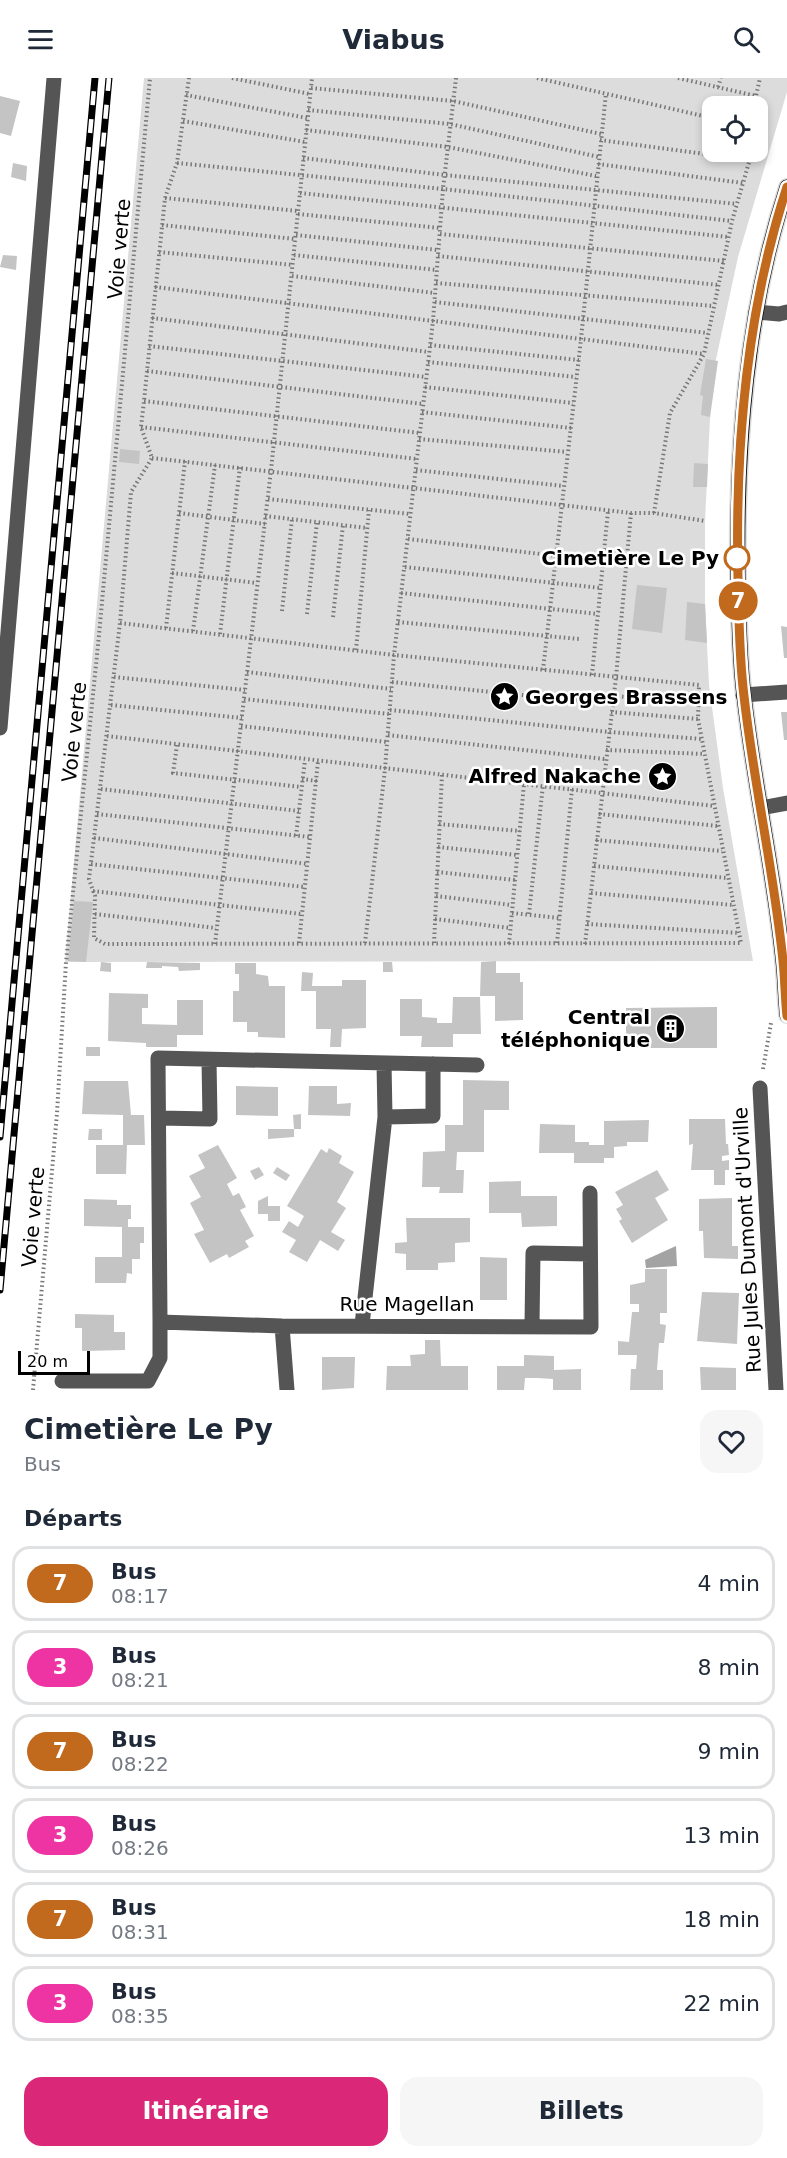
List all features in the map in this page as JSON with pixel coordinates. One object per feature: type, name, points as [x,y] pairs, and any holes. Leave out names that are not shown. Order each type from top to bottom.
[{"type":"main road","points":[[787,188],[777,216],[756,312],[743,415],[737,500],[739,638],[743,695],[783,961],[787,1011]]},
{"type":"street","points":[[0,719],[54,78]]},
{"type":"street","points":[[756,312],[779,314],[787,312]]},
{"type":"street","points":[[743,695],[787,692]]},
{"type":"street","points":[[761,808],[787,803]]},
{"type":"street","points":[[62,1381],[148,1381],[160,1358],[158,1058],[477,1065]]},
{"type":"street","points":[[160,1118],[210,1119],[209,1060]]},
{"type":"street","points":[[362,1324],[385,1117],[384,1063]]},
{"type":"street","points":[[385,1117],[433,1116],[433,1064]]},
{"type":"street","name":"Rue Jules Dumont d'Urville","points":[[760,1088],[776,1390]]},
{"type":"street","name":"Rue Magellan","points":[[160,1322],[282,1326],[362,1324],[591,1326],[590,1193]]},
{"type":"street","points":[[532,1325],[533,1253],[590,1254]]},
{"type":"street","points":[[282,1326],[287,1390]]},
{"type":"path","name":"Voie verte","points":[[33,1390],[57,1113],[66,962],[150,78]]},
{"type":"path","points":[[152,458],[141,427],[165,198],[177,163],[189,78]]},
{"type":"path","points":[[232,78],[310,94]]},
{"type":"path","points":[[214,944],[268,499],[312,78]]},
{"type":"path","points":[[365,943],[385,769],[394,655],[433,321],[443,189],[456,78]]},
{"type":"path","points":[[537,78],[702,116]]},
{"type":"path","points":[[678,78],[756,96],[760,78]]},
{"type":"path","points":[[718,87],[721,78]]},
{"type":"path","points":[[311,88],[453,102],[601,134]]},
{"type":"path","points":[[543,670],[579,360],[597,164],[606,93]]},
{"type":"path","points":[[186,95],[308,118]]},
{"type":"path","points":[[308,110],[450,124],[599,157]]},
{"type":"path","points":[[183,121],[305,142]]},
{"type":"path","points":[[306,130],[448,147],[596,176]]},
{"type":"path","points":[[600,140],[702,154]]},
{"type":"path","points":[[303,159],[737,204]]},
{"type":"path","points":[[654,513],[670,413],[704,354],[732,222],[749,162]]},
{"type":"path","points":[[177,163],[302,174],[732,222]]},
{"type":"path","points":[[597,164],[743,183]]},
{"type":"path","points":[[300,193],[729,237]]},
{"type":"path","points":[[165,198],[440,231],[724,261]]},
{"type":"path","points":[[162,225],[438,250]]},
{"type":"path","points":[[159,252],[293,265]]},
{"type":"path","points":[[294,255],[437,270]]},
{"type":"path","points":[[438,256],[719,285]]},
{"type":"path","points":[[292,276],[435,293]]},
{"type":"path","points":[[436,283],[714,306]]},
{"type":"path","points":[[156,287],[704,354]]},
{"type":"path","points":[[434,302],[708,333]]},
{"type":"path","points":[[152,318],[429,352]]},
{"type":"path","points":[[430,345],[579,360]]},
{"type":"path","points":[[149,346],[426,377]]},
{"type":"path","points":[[428,362],[576,377]]},
{"type":"path","points":[[147,371],[423,404]]},
{"type":"path","points":[[425,387],[573,403]]},
{"type":"path","points":[[144,401],[420,433]]},
{"type":"path","points":[[422,411],[571,428]]},
{"type":"path","points":[[141,427],[417,459]]},
{"type":"path","points":[[419,439],[567,452]]},
{"type":"path","points":[[152,458],[609,511],[654,513],[705,521]]},
{"type":"path","points":[[120,623],[394,655],[699,685],[698,719],[741,943],[105,944],[94,938],[95,914],[93,891],[89,879],[120,623],[131,492],[152,458]]},
{"type":"path","points":[[166,628],[185,461]]},
{"type":"path","points":[[193,631],[214,465]]},
{"type":"path","points":[[220,634],[240,467]]},
{"type":"path","points":[[416,470],[563,486]]},
{"type":"path","points":[[268,499],[410,514]]},
{"type":"path","points":[[356,650],[369,510]]},
{"type":"path","points":[[592,675],[609,511]]},
{"type":"path","points":[[179,513],[264,524]]},
{"type":"path","points":[[585,944],[614,696],[631,513]]},
{"type":"path","points":[[266,516],[368,528]]},
{"type":"path","points":[[282,611],[292,519]]},
{"type":"path","points":[[307,614],[317,522]]},
{"type":"path","points":[[333,617],[344,525]]},
{"type":"path","points":[[408,539],[603,561]]},
{"type":"path","points":[[404,567],[601,588]]},
{"type":"path","points":[[172,573],[257,583]]},
{"type":"path","points":[[401,593],[598,614]]},
{"type":"path","points":[[398,622],[579,639]]},
{"type":"path","points":[[247,672],[391,689]]},
{"type":"path","points":[[114,676],[244,690]]},
{"type":"path","points":[[392,682],[612,704]]},
{"type":"path","points":[[614,696],[699,703]]},
{"type":"path","points":[[244,699],[702,739]]},
{"type":"path","points":[[111,705],[242,718]]},
{"type":"path","points":[[611,712],[698,719]]},
{"type":"path","points":[[241,726],[387,742]]},
{"type":"path","points":[[388,735],[605,759]]},
{"type":"path","points":[[107,736],[714,806]]},
{"type":"path","points":[[177,745],[173,773],[301,787]]},
{"type":"path","points":[[606,750],[705,754]]},
{"type":"path","points":[[296,836],[305,760]]},
{"type":"path","points":[[299,943],[318,761]]},
{"type":"path","points":[[434,943],[442,775]]},
{"type":"path","points":[[302,779],[316,781]]},
{"type":"path","points":[[509,944],[525,784]]},
{"type":"path","points":[[529,914],[543,785]]},
{"type":"path","points":[[100,789],[299,811]]},
{"type":"path","points":[[556,943],[572,789]]},
{"type":"path","points":[[97,814],[310,837]]},
{"type":"path","points":[[599,814],[718,826]]},
{"type":"path","points":[[440,824],[520,831]]},
{"type":"path","points":[[94,838],[308,864]]},
{"type":"path","points":[[596,840],[722,851]]},
{"type":"path","points":[[438,847],[517,855]]},
{"type":"path","points":[[91,864],[305,887]]},
{"type":"path","points":[[594,866],[728,878]]},
{"type":"path","points":[[437,872],[515,880]]},
{"type":"path","points":[[93,891],[302,914]]},
{"type":"path","points":[[591,892],[734,905]]},
{"type":"path","points":[[436,896],[512,905]]},
{"type":"path","points":[[512,913],[559,918]]},
{"type":"path","points":[[95,914],[216,928]]},
{"type":"path","points":[[435,919],[510,928]]},
{"type":"path","points":[[588,924],[739,933]]},
{"type":"path","points":[[760,1088],[772,1018],[787,1011]]},
{"type":"shaded area","name":"Cimetière Le Py","points":[[144,78],[787,78],[787,92],[768,156],[768,96],[702,96],[702,162],[766,162],[738,257],[712,378],[705,521],[705,604],[709,685],[723,788],[753,961],[65,962]]},
{"type":"shaded area","points":[[676,1246],[677,1266],[646,1268],[645,1260]]},
{"type":"building","points":[[0,96],[20,101],[11,136],[0,133]]},
{"type":"building","points":[[13,163],[27,166],[26,181],[11,177]]},
{"type":"building","points":[[3,255],[17,256],[16,270],[0,267]]},
{"type":"building","points":[[706,359],[718,361],[710,417],[701,415],[703,396],[700,395]]},
{"type":"building","points":[[120,449],[140,451],[139,464],[119,462]]},
{"type":"building","points":[[694,463],[708,464],[707,487],[693,487]]},
{"type":"building","points":[[637,585],[667,588],[662,633],[632,629]]},
{"type":"building","points":[[687,602],[705,604],[707,643],[685,640]]},
{"type":"building","points":[[781,626],[787,627],[787,658],[784,658]]},
{"type":"building","points":[[781,712],[787,712],[787,740],[784,740]]},
{"type":"building","points":[[74,901],[93,902],[86,962],[68,961]]},
{"type":"building","points":[[496,961],[496,973],[520,973],[520,982],[523,982],[523,1020],[495,1021],[495,996],[480,996],[481,962]]},
{"type":"building","points":[[101,962],[111,963],[111,972],[100,971]]},
{"type":"building","points":[[147,962],[200,963],[200,970],[179,971],[178,967],[162,966],[162,968],[146,968]]},
{"type":"building","points":[[383,962],[392,962],[393,972],[383,972]]},
{"type":"building","points":[[235,963],[256,963],[256,974],[268,976],[269,986],[285,986],[285,1038],[258,1037],[258,1032],[247,1032],[247,1022],[233,1022],[233,991],[239,991],[239,974],[235,974]]},
{"type":"building","points":[[302,972],[313,973],[312,986],[342,986],[342,980],[366,980],[366,1028],[342,1029],[341,1047],[330,1047],[331,1029],[316,1029],[316,991],[301,991]]},
{"type":"building","points":[[109,993],[148,994],[148,1008],[142,1008],[142,1024],[177,1025],[177,1000],[203,1000],[203,1035],[177,1035],[177,1047],[146,1047],[146,1043],[108,1041]]},
{"type":"building","points":[[453,997],[480,997],[481,1034],[453,1034],[453,1047],[421,1047],[422,1036],[400,1036],[400,999],[422,999],[422,1017],[437,1018],[437,1023],[452,1023]]},
{"type":"building","name":"Central téléphonique","points":[[717,1007],[717,1048],[626,1048],[626,1008]]},
{"type":"building","points":[[86,1047],[100,1047],[100,1056],[86,1056]]},
{"type":"building","points":[[463,1080],[509,1081],[509,1110],[484,1110],[484,1152],[457,1152],[456,1170],[464,1170],[463,1193],[439,1193],[440,1187],[422,1187],[423,1152],[445,1151],[445,1125],[463,1125]]},
{"type":"building","points":[[84,1081],[128,1081],[131,1115],[144,1115],[145,1145],[127,1145],[126,1174],[96,1174],[96,1145],[123,1145],[123,1115],[82,1114]]},
{"type":"building","points":[[236,1086],[278,1087],[278,1116],[236,1115]]},
{"type":"building","points":[[309,1086],[337,1086],[337,1104],[351,1103],[350,1116],[308,1115]]},
{"type":"building","points":[[301,1114],[301,1129],[294,1129],[293,1115]]},
{"type":"building","points":[[689,1119],[725,1119],[729,1155],[722,1156],[722,1161],[729,1160],[729,1170],[725,1170],[725,1185],[714,1185],[714,1170],[691,1170],[693,1144],[689,1145]]},
{"type":"building","points":[[649,1120],[648,1142],[627,1142],[627,1146],[614,1147],[614,1158],[604,1158],[604,1163],[574,1163],[574,1153],[539,1153],[540,1124],[575,1125],[575,1142],[604,1145],[604,1121]]},
{"type":"building","points":[[89,1129],[102,1129],[102,1140],[88,1140]]},
{"type":"building","points":[[268,1129],[294,1129],[294,1137],[268,1139]]},
{"type":"building","points":[[218,1145],[237,1178],[227,1184],[233,1196],[239,1193],[246,1207],[240,1210],[254,1236],[245,1241],[249,1247],[229,1258],[227,1254],[210,1263],[194,1234],[204,1230],[190,1203],[201,1197],[189,1176],[205,1168],[198,1155]]},
{"type":"building","points":[[329,1148],[342,1156],[339,1163],[354,1172],[337,1202],[346,1208],[331,1232],[345,1240],[338,1251],[320,1240],[307,1262],[289,1252],[296,1240],[282,1232],[289,1221],[298,1227],[304,1216],[287,1206],[321,1149],[327,1153]]},
{"type":"building","points":[[259,1167],[264,1175],[255,1180],[250,1171]]},
{"type":"building","points":[[277,1167],[290,1175],[286,1181],[273,1173]]},
{"type":"building","points":[[657,1170],[669,1190],[655,1198],[668,1220],[632,1243],[619,1221],[622,1219],[616,1209],[623,1205],[615,1192]]},
{"type":"building","points":[[521,1181],[521,1196],[557,1196],[557,1226],[522,1227],[521,1213],[489,1213],[489,1182]]},
{"type":"building","points":[[268,1196],[268,1206],[280,1206],[280,1221],[268,1221],[268,1214],[258,1214],[258,1201]]},
{"type":"building","points":[[732,1198],[732,1246],[738,1246],[738,1259],[704,1258],[703,1231],[699,1231],[699,1199]]},
{"type":"building","points":[[84,1199],[117,1200],[117,1205],[131,1205],[131,1219],[128,1219],[128,1227],[144,1227],[144,1243],[140,1243],[140,1259],[132,1259],[132,1274],[127,1273],[126,1283],[95,1283],[95,1257],[122,1257],[122,1227],[84,1226]]},
{"type":"building","points":[[406,1218],[470,1218],[470,1242],[455,1243],[455,1262],[438,1263],[438,1270],[406,1270],[406,1254],[395,1253],[395,1243],[407,1242]]},
{"type":"building","points":[[480,1257],[507,1258],[507,1300],[480,1300]]},
{"type":"building","points":[[645,1269],[667,1269],[667,1313],[660,1313],[660,1324],[666,1325],[664,1343],[659,1343],[657,1370],[663,1370],[663,1390],[630,1390],[631,1369],[636,1369],[637,1355],[618,1355],[618,1341],[629,1342],[632,1312],[639,1312],[639,1304],[630,1304],[630,1285],[645,1282]]},
{"type":"building","points":[[702,1292],[739,1293],[737,1344],[697,1341]]},
{"type":"building","points":[[75,1314],[114,1315],[114,1332],[125,1332],[125,1350],[82,1351],[82,1328],[75,1328]]},
{"type":"building","points":[[425,1340],[440,1340],[441,1366],[468,1366],[468,1390],[386,1390],[387,1366],[411,1366],[410,1355],[425,1354]]},
{"type":"building","points":[[524,1355],[554,1356],[554,1370],[581,1369],[581,1390],[553,1390],[553,1379],[525,1378],[524,1390],[497,1390],[497,1366],[524,1366]]},
{"type":"building","points":[[322,1357],[355,1357],[354,1388],[322,1390]]},
{"type":"building","points":[[700,1367],[736,1368],[736,1390],[701,1390]]},
{"type":"railway","points":[[0,1137],[95,78]]},
{"type":"railway","points":[[0,1290],[109,78]]},
{"type":"bus line","name":"7","points":[[787,187],[777,216],[756,312],[743,415],[737,500],[739,638],[743,695],[783,961],[787,1016]]},
{"type":"place","name":"Cimetière Le Py","points":[[737,558]]},
{"type":"place","name":"Georges Brassens","points":[[504,697]]},
{"type":"place","name":"Alfred Nakache","points":[[662,776]]},
{"type":"place","name":"Central téléphonique","points":[[671,1028]]}]
